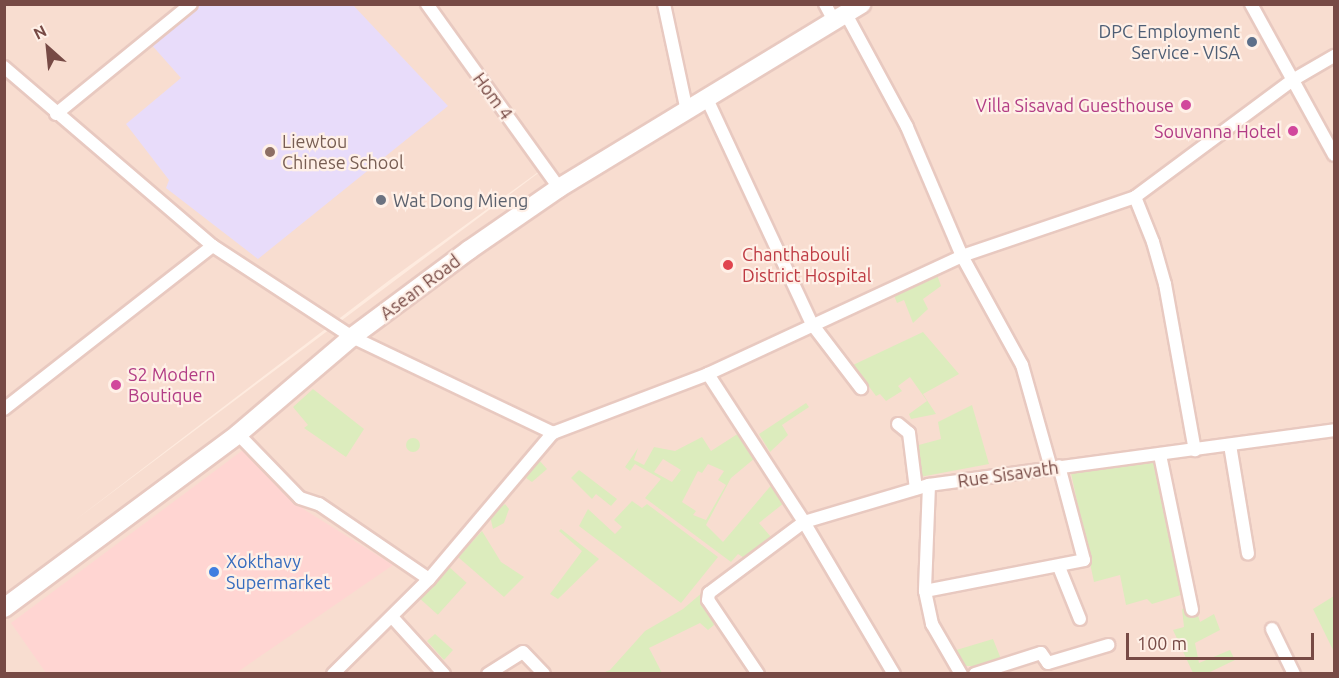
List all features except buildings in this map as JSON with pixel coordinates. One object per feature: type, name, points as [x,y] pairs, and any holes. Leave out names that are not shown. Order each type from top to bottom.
[{"type":"main road","name":"Asean Road","points":[[4,608],[238,434],[352,337],[559,188],[862,4]]},
{"type":"street","points":[[56,114],[191,4]]},
{"type":"street","name":"Hom 4","points":[[427,4],[559,188]]},
{"type":"street","points":[[664,4],[687,111]]},
{"type":"street","points":[[825,4],[840,18],[907,127],[962,256],[1022,365],[1085,551],[1084,560],[1059,567],[925,591]]},
{"type":"street","points":[[1251,4],[1291,81],[1335,155]]},
{"type":"street","points":[[333,674],[393,618],[429,579],[553,433],[708,374],[962,256],[1135,197],[1291,81],[1335,56]]},
{"type":"street","points":[[4,67],[56,114],[213,246],[352,337],[553,433]]},
{"type":"street","points":[[707,99],[812,324],[861,388]]},
{"type":"street","points":[[1135,197],[1154,242],[1165,284],[1195,450]]},
{"type":"street","points":[[4,410],[213,246]]},
{"type":"street","points":[[708,374],[804,522],[894,674]]},
{"type":"street","points":[[898,424],[909,433],[916,489]]},
{"type":"street","name":"Rue Sisavath","points":[[758,674],[708,600],[709,593],[804,522],[929,485],[1335,430]]},
{"type":"street","points":[[238,434],[300,498],[319,504],[429,579]]},
{"type":"street","points":[[1230,445],[1248,554]]},
{"type":"street","points":[[1160,455],[1192,610]]},
{"type":"street","points":[[929,485],[925,591],[932,624],[960,674]]},
{"type":"street","points":[[1059,567],[1080,620]]},
{"type":"street","points":[[393,618],[444,674]]},
{"type":"street","points":[[1272,629],[1294,674]]},
{"type":"street","points":[[975,674],[1041,653],[1048,663],[1108,645]]},
{"type":"street","points":[[488,674],[523,652],[544,674]]},
{"type":"shaded area","points":[[4,5],[1334,5],[1334,673],[5,673]],"holes":[[[541,171],[74,521],[391,279]]]},
{"type":"shaded area","name":"Liewtou Chinese School","points":[[196,5],[353,5],[448,106],[258,259],[166,188],[169,180],[126,124],[181,78],[150,43]]},
{"type":"shaded area","points":[[243,450],[305,510],[393,565],[236,673],[46,673],[11,623]]},
{"type":"green space","points":[[936,272],[941,286],[923,299],[928,309],[913,323],[904,300],[897,303],[893,293]]},
{"type":"green space","points":[[923,332],[959,374],[923,394],[936,414],[911,419],[909,414],[927,401],[910,377],[898,386],[902,391],[886,401],[880,394],[876,396],[853,365]]},
{"type":"green space","points":[[313,389],[364,429],[346,457],[304,428],[308,425],[293,407]]},
{"type":"green space","points":[[806,403],[809,407],[782,425],[788,435],[770,452],[759,434]]},
{"type":"green space","points":[[972,405],[989,464],[920,477],[915,446],[941,439],[938,422]]},
{"type":"green space","points":[[739,433],[755,458],[731,478],[706,525],[723,542],[774,482],[784,503],[759,523],[771,537],[746,559],[738,554],[731,562],[645,498],[661,479],[635,464],[630,471],[625,467],[638,448],[634,460],[644,465],[654,447],[675,451],[702,437],[711,451]],"holes":[[[663,459],[681,470],[672,482],[654,472]],[[708,464],[724,471],[718,480],[726,485],[706,520],[693,515],[696,511],[682,502],[698,471],[702,473]]]},
{"type":"green space","points":[[410,438],[416,438],[420,445],[416,452],[410,452],[406,448],[406,442]]},
{"type":"green space","points":[[538,459],[547,469],[532,482],[526,478]]},
{"type":"green space","points":[[1154,461],[1173,531],[1184,594],[1152,604],[1147,599],[1126,605],[1120,575],[1094,582],[1071,473]]},
{"type":"green space","points":[[579,470],[617,499],[611,506],[596,494],[592,499],[571,478]]},
{"type":"green space","points":[[632,501],[642,508],[647,504],[718,557],[681,603],[579,526],[588,509],[615,534],[622,527],[614,520]]},
{"type":"green space","points":[[505,504],[509,509],[504,523],[493,529],[490,516]]},
{"type":"green space","points":[[561,529],[599,559],[558,599],[550,594],[582,551],[559,531]]},
{"type":"green space","points":[[482,531],[501,562],[524,577],[504,597],[458,557]]},
{"type":"green space","points":[[448,566],[467,583],[438,615],[419,598]]},
{"type":"green space","points":[[703,592],[714,625],[708,630],[700,623],[649,648],[662,673],[600,674],[610,670],[645,631],[683,609]]},
{"type":"green space","points":[[1334,596],[1334,652],[1313,609]]},
{"type":"green space","points":[[1195,605],[1200,622],[1214,614],[1220,630],[1195,643],[1199,663],[1230,650],[1235,660],[1208,673],[1193,673],[1173,630],[1184,627],[1182,609]]},
{"type":"green space","points":[[435,634],[453,650],[444,660],[427,641]]},
{"type":"green space","points":[[993,639],[1001,659],[982,666],[965,666],[953,651]]},
{"type":"place","name":"DPC Employment Service - VISA","points":[[1252,42]]},
{"type":"place","name":"Villa Sisavad Guesthouse","points":[[1186,105]]},
{"type":"place","name":"Souvanna Hotel","points":[[1293,131]]},
{"type":"place","name":"Liewtou Chinese School","points":[[270,152]]},
{"type":"place","name":"Wat Dong Mieng","points":[[381,200]]},
{"type":"place","name":"Chanthabouli District Hospital","points":[[728,265]]},
{"type":"place","name":"S2 Modern Boutique","points":[[116,385]]},
{"type":"place","name":"Xokthavy Supermarket","points":[[214,572]]}]
